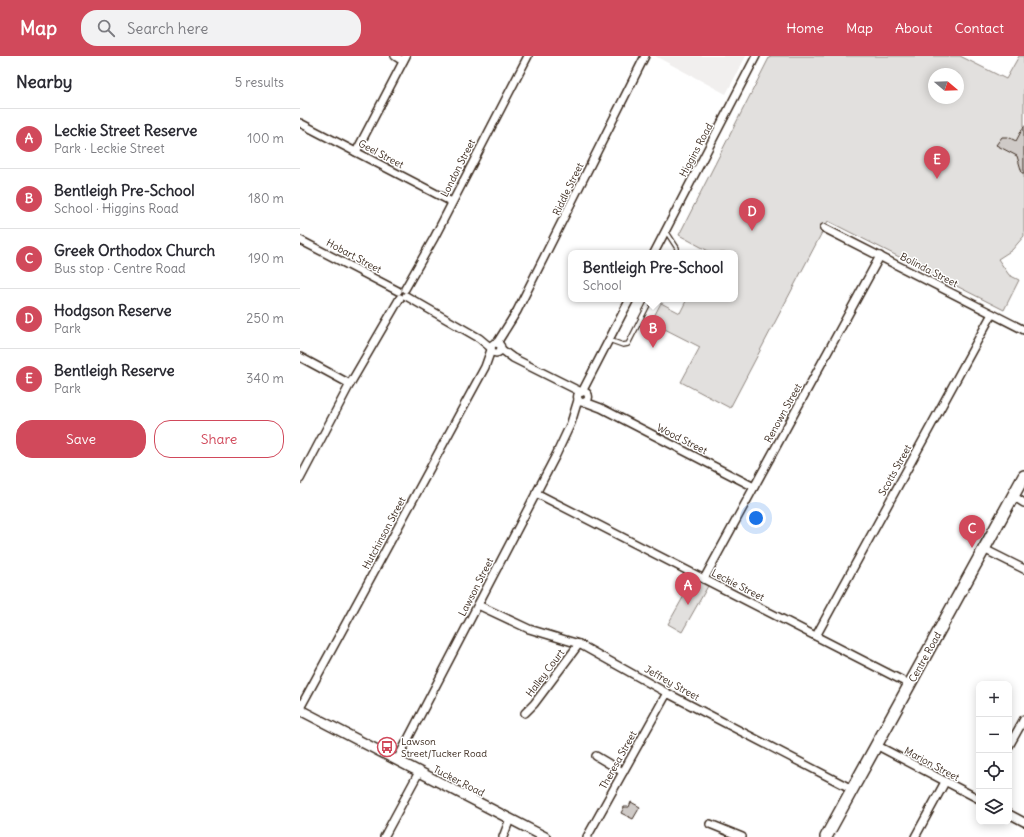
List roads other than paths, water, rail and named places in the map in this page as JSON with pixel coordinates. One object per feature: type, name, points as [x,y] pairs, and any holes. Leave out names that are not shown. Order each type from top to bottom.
[{"type":"main road","name":"Centre Road","points":[[826,837],[1024,476]]},
{"type":"street","points":[[356,152],[405,58],[394,56]]},
{"type":"street","name":"London Street","points":[[300,479],[350,384],[452,202],[528,56]]},
{"type":"street","name":"Riddle Street","points":[[496,348],[555,238],[645,56]]},
{"type":"street","name":"Higgins Road","points":[[656,250],[756,56]]},
{"type":"street","name":"Geel Street","points":[[300,123],[452,202]]},
{"type":"street","name":"Bolinda Street","points":[[824,228],[1024,330]]},
{"type":"street","name":"Hobart Street","points":[[300,240],[402,293],[583,397]]},
{"type":"street","name":"Renown Street","points":[[704,579],[880,256]]},
{"type":"street","points":[[583,397],[608,340],[628,302]]},
{"type":"street","name":"Scotts Street","points":[[816,636],[992,314]]},
{"type":"street","name":"Hutchinson Street","points":[[300,709],[496,348]]},
{"type":"street","points":[[300,357],[350,384]]},
{"type":"street","name":"Wood Street","points":[[583,397],[601,408],[754,488]]},
{"type":"street","name":"Lawson Street","points":[[397,760],[536,493],[583,397]]},
{"type":"street","name":"Leckie Street","points":[[536,493],[910,684]]},
{"type":"street","points":[[1013,496],[1024,503]]},
{"type":"street","points":[[984,549],[1024,569]]},
{"type":"street","name":"Jeffrey Street","points":[[478,605],[529,629],[579,644],[667,693],[852,789]]},
{"type":"street","name":"Halley Court","points":[[525,713],[534,704],[579,644]]},
{"type":"street","name":"Theresa Street","points":[[587,837],[667,693]]},
{"type":"street","name":"Tucker Road","points":[[300,709],[545,837]]},
{"type":"street","points":[[1012,740],[1024,718]]},
{"type":"street","name":"Marion Street","points":[[876,745],[976,798]]},
{"type":"street","points":[[596,756],[623,772]]},
{"type":"street","points":[[384,837],[419,772]]},
{"type":"street","points":[[915,837],[945,782]]},
{"type":"street","points":[[1012,816],[1024,822]]},
{"type":"street","points":[[504,837],[513,820]]},
{"type":"street","points":[[710,824],[742,837]]},
{"type":"lane","points":[[665,231],[677,250]]},
{"type":"lane","points":[[608,340],[628,344],[649,302]]},
{"type":"place","name":"Bentleigh Reserve","points":[[937,179]]},
{"type":"place","name":"Hodgson Reserve","points":[[752,231]]},
{"type":"place","name":"Bentleigh Pre-School","points":[[653,348]]},
{"type":"place","name":"Greek Orthodox Church","points":[[972,548]]},
{"type":"place","name":"Leckie Street Reserve","points":[[688,605]]},
{"type":"place","name":"Lawson Street/Tucker Road","points":[[387,747]]}]
